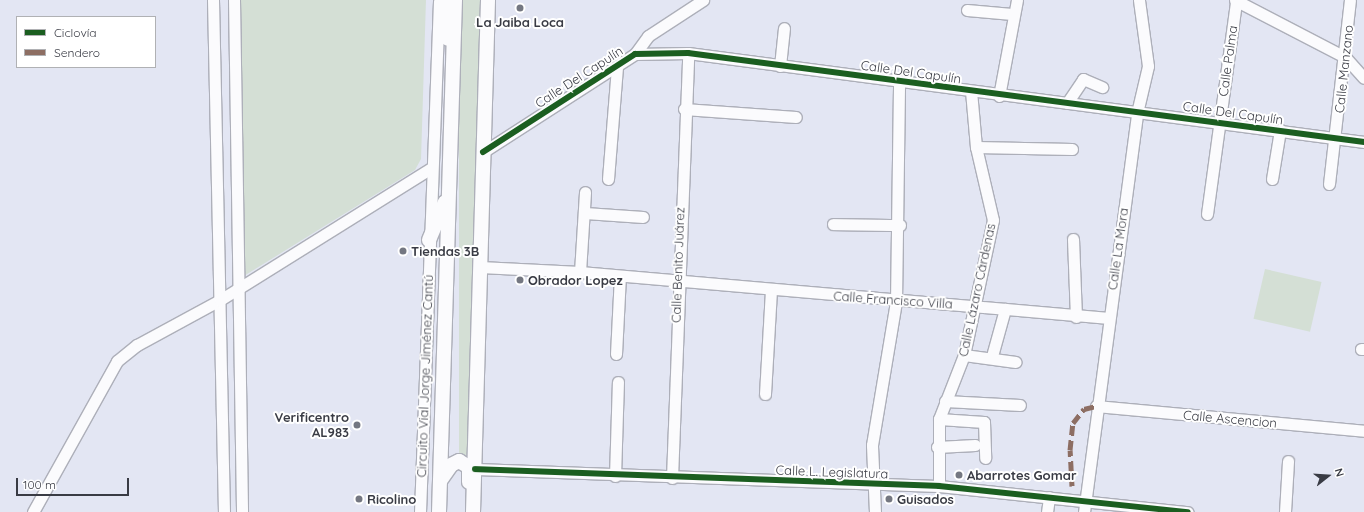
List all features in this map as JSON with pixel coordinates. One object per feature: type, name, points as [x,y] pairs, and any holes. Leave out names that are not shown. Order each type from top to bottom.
[{"type":"main road","points":[[443,0],[454,69]]},
{"type":"main road","name":"Circuito Vial Jorge Jiménez Cantú","points":[[438,512],[448,194],[454,69],[455,0]]},
{"type":"main road","points":[[473,512],[482,152],[488,0]]},
{"type":"main road","points":[[429,240],[448,194]]},
{"type":"main road","points":[[440,481],[451,465],[464,463],[470,474],[468,512]]},
{"type":"street","points":[[213,0],[224,512]]},
{"type":"street","points":[[234,0],[240,287],[242,512]]},
{"type":"street","name":"Circuito Vial Jorge Jiménez Cantú","points":[[420,512],[431,168],[439,0]]},
{"type":"street","points":[[634,54],[648,36],[703,0]]},
{"type":"street","points":[[999,96],[1012,14],[1016,0]]},
{"type":"street","name":"Calle La Mora","points":[[1084,512],[1096,406],[1137,113],[1148,66],[1139,0]]},
{"type":"street","name":"Calle Manzano","points":[[1330,184],[1350,0]]},
{"type":"street","points":[[1236,1],[1345,57],[1364,78]]},
{"type":"street","name":"Calle Palma","points":[[1207,214],[1236,1]]},
{"type":"street","points":[[967,10],[1012,14]]},
{"type":"street","points":[[780,66],[784,28]]},
{"type":"street","name":"Calle Del Capulín","points":[[482,152],[617,67],[634,54],[688,53],[972,91],[999,96],[1137,113],[1220,120],[1364,142]]},
{"type":"street","name":"Calle Benito Juárez","points":[[672,478],[684,109],[688,53]]},
{"type":"street","points":[[608,179],[617,67]]},
{"type":"street","points":[[1067,104],[1083,79],[1102,87]]},
{"type":"street","points":[[875,512],[872,445],[896,302],[900,225],[900,82]]},
{"type":"street","name":"Calle Lázaro Cárdenas","points":[[939,486],[937,447],[939,419],[964,355],[993,220],[976,147],[972,91]]},
{"type":"street","points":[[684,109],[796,117]]},
{"type":"street","points":[[1272,179],[1280,130]]},
{"type":"street","points":[[976,147],[1072,149]]},
{"type":"street","points":[[33,512],[117,362],[137,345],[220,300],[431,168]]},
{"type":"street","points":[[580,272],[585,214],[585,192]]},
{"type":"street","points":[[585,214],[643,217]]},
{"type":"street","points":[[833,224],[900,225]]},
{"type":"street","points":[[1073,239],[1076,317]]},
{"type":"street","name":"Calle Francisco Villa","points":[[480,267],[580,272],[678,280],[896,302],[974,305],[1076,317],[1109,318]]},
{"type":"street","points":[[616,354],[620,276]]},
{"type":"street","points":[[765,394],[771,290]]},
{"type":"street","points":[[992,356],[1005,308]]},
{"type":"street","points":[[964,355],[992,356],[1016,362]]},
{"type":"street","points":[[615,476],[618,382]]},
{"type":"street","points":[[945,401],[1020,405]]},
{"type":"street","name":"Calle Ascencion","points":[[1096,406],[1364,431]]},
{"type":"street","points":[[939,419],[984,422],[985,458]]},
{"type":"street","points":[[937,447],[975,445]]},
{"type":"street","points":[[1285,512],[1288,462]]},
{"type":"street","name":"Calle L. Legislatura","points":[[475,469],[615,476],[939,486],[1086,500],[1188,512]]},
{"type":"street","points":[[1047,512],[1049,497]]},
{"type":"shaded area","points":[[237,0],[426,0],[421,159],[415,170],[244,276]]},
{"type":"shaded area","points":[[459,0],[481,0],[481,455],[459,455]]},
{"type":"shaded area","points":[[1265,269],[1322,282],[1310,332],[1254,319]]},
{"type":"marked path","points":[[1072,486],[1070,450],[1073,423],[1084,409],[1096,406]]},
{"type":"cycle path","points":[[483,152],[635,54],[688,53],[1364,142]]},
{"type":"cycle path","points":[[475,469],[939,486],[1188,512]]},
{"type":"place","name":"La Jaiba Loca","points":[[520,8]]},
{"type":"place","name":"Tiendas 3B","points":[[403,251]]},
{"type":"place","name":"Obrador Lopez","points":[[520,280]]},
{"type":"place","name":"Verificentro AL983","points":[[357,425]]},
{"type":"place","name":"Abarrotes Gomar","points":[[959,475]]},
{"type":"place","name":"Ricolino","points":[[359,499]]},
{"type":"place","name":"Guisados","points":[[889,499]]}]
